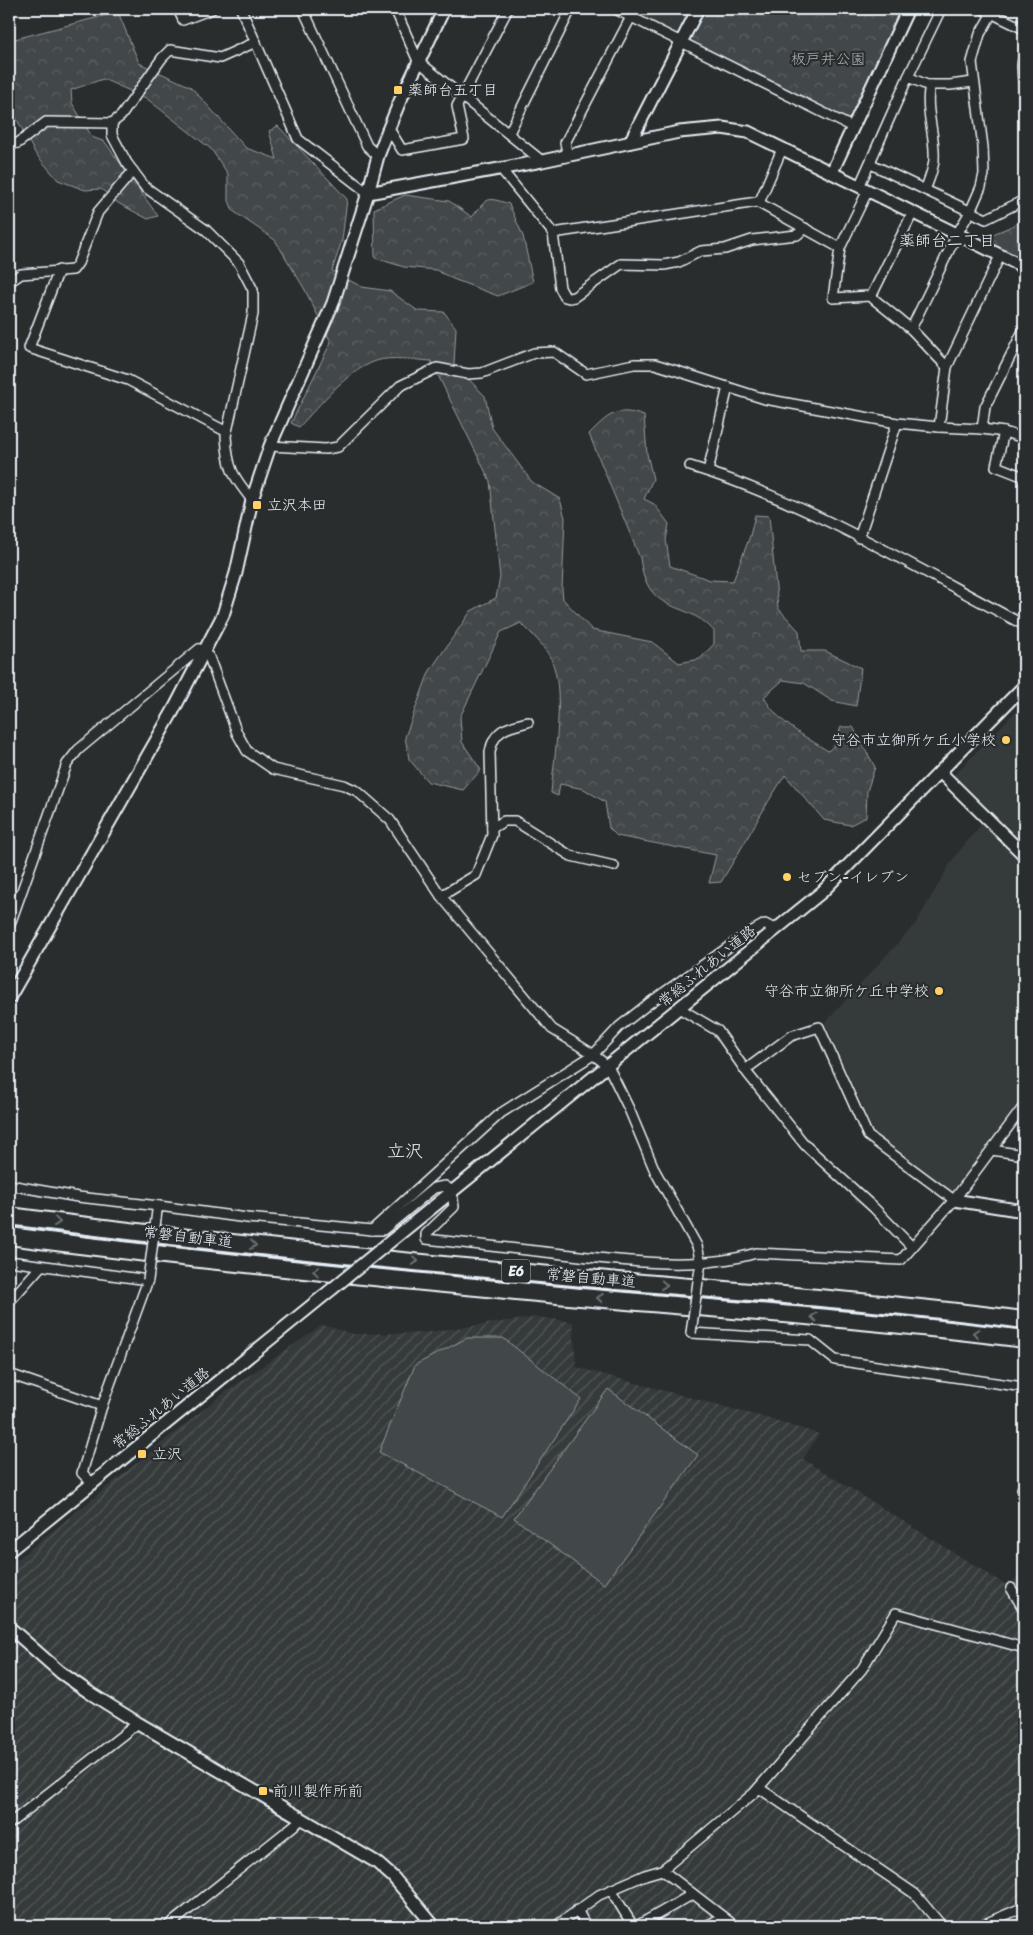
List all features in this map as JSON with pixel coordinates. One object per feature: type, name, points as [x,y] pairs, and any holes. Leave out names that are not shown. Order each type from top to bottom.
[{"type":"highway","name":"常磐自動車道","points":[[9,1216],[292,1249],[582,1278],[861,1302],[1024,1320]]},
{"type":"highway","name":"常磐自動車道","points":[[9,1236],[270,1266],[579,1297],[860,1321],[1024,1339]]},
{"type":"street","points":[[178,9],[183,20],[212,9]]},
{"type":"street","points":[[241,9],[298,139],[368,194],[687,131],[722,128],[748,132],[1018,264],[1024,270]]},
{"type":"street","points":[[303,9],[367,146],[378,156]]},
{"type":"street","points":[[395,9],[418,61],[542,161]]},
{"type":"street","points":[[9,998],[173,711],[223,616],[252,500],[270,446],[333,303],[368,194],[378,156],[388,130],[418,61],[444,9]]},
{"type":"street","points":[[388,130],[392,132],[402,150],[464,139],[457,106],[508,9]]},
{"type":"street","points":[[509,133],[571,9]]},
{"type":"street","points":[[615,9],[852,127]]},
{"type":"street","points":[[630,142],[698,9]]},
{"type":"street","points":[[832,172],[908,9]]},
{"type":"street","points":[[941,9],[908,77],[870,164],[864,188],[840,248],[833,298],[872,297],[911,329],[947,367]]},
{"type":"street","points":[[984,9],[1024,29]]},
{"type":"street","points":[[911,329],[981,187],[984,174],[983,146],[973,82],[972,62],[975,47],[992,13]]},
{"type":"street","points":[[568,156],[565,144],[631,16]]},
{"type":"street","points":[[9,145],[18,143],[46,122],[112,123],[121,116],[162,58],[170,50],[220,58],[256,42]]},
{"type":"street","points":[[1024,51],[1022,66],[1024,95]]},
{"type":"street","points":[[908,77],[930,85],[973,82]]},
{"type":"street","points":[[925,190],[932,173],[934,159],[927,98],[930,85]]},
{"type":"street","points":[[112,123],[112,135],[126,163],[145,187],[206,230],[239,263],[253,290],[253,314],[227,432],[228,456],[234,477],[252,500]]},
{"type":"street","points":[[759,203],[782,148]]},
{"type":"street","points":[[870,164],[986,219],[1024,200]]},
{"type":"street","points":[[501,169],[552,234],[560,288],[565,297],[569,298],[574,297],[621,264],[664,265],[679,262],[701,251],[725,249],[752,240],[797,235],[805,228]]},
{"type":"street","points":[[9,282],[22,274],[73,270],[78,263],[98,212],[133,171]]},
{"type":"street","points":[[552,234],[759,203],[840,248]]},
{"type":"street","points":[[872,297],[913,212]]},
{"type":"street","points":[[939,428],[947,367],[1000,256]]},
{"type":"street","points":[[58,270],[29,348],[128,380],[227,432]]},
{"type":"street","points":[[982,429],[985,408],[1024,329]]},
{"type":"street","points":[[270,446],[338,447],[400,386],[437,368],[468,374],[482,373],[534,353],[554,352],[586,374],[634,364],[655,364],[765,400],[897,423],[939,428],[982,429],[1004,432],[1024,438]]},
{"type":"street","points":[[708,471],[728,387]]},
{"type":"street","points":[[859,538],[897,423]]},
{"type":"street","points":[[1004,432],[996,466],[1024,477]]},
{"type":"street","points":[[690,466],[708,471],[792,505],[859,538],[1024,626]]},
{"type":"street","points":[[9,927],[67,764],[78,750],[199,650],[204,652],[209,657],[237,733],[247,751],[273,769],[344,785],[357,791],[390,820],[441,896],[552,1029],[608,1066],[655,1171],[697,1246],[701,1262],[691,1333],[810,1340],[835,1360],[1024,1387]]},
{"type":"street","name":"常総ふれあい道路","points":[[9,1551],[822,892],[1024,686]]},
{"type":"street","points":[[441,896],[476,875],[492,835],[490,752],[492,740],[499,732],[528,722]]},
{"type":"street","points":[[940,772],[1024,855]]},
{"type":"street","points":[[492,828],[504,821],[514,821],[571,856],[614,866]]},
{"type":"street","points":[[372,1230],[501,1113],[593,1055],[619,1027],[648,1004],[748,934],[766,924],[776,930]]},
{"type":"street","points":[[679,1008],[718,1031],[745,1070],[805,1145],[874,1208],[912,1247]]},
{"type":"street","points":[[745,1070],[791,1036],[819,1027],[868,1136],[954,1200],[1024,1212]]},
{"type":"street","points":[[9,1185],[158,1208],[372,1230],[383,1230],[434,1188],[445,1186],[452,1191],[454,1207],[426,1234],[426,1239],[618,1260],[701,1262],[735,1259],[756,1253],[901,1260],[954,1200],[1024,1106]]},
{"type":"street","points":[[992,1150],[1024,1155]]},
{"type":"street","points":[[92,1483],[82,1473],[102,1406],[148,1280],[158,1208]]},
{"type":"street","points":[[9,1261],[148,1280]]},
{"type":"street","points":[[9,1302],[41,1266]]},
{"type":"street","points":[[9,1374],[102,1406]]},
{"type":"street","points":[[1011,1588],[1024,1610]]},
{"type":"street","points":[[556,1926],[599,1895],[644,1875],[662,1870],[759,1788],[862,1669],[896,1613],[1024,1648]]},
{"type":"street","points":[[9,1627],[60,1672],[138,1724],[355,1849],[393,1877],[434,1926]]},
{"type":"street","points":[[9,1824],[138,1724]]},
{"type":"street","points":[[759,1788],[915,1894],[942,1926]]},
{"type":"street","points":[[168,1926],[302,1819]]},
{"type":"street","points":[[662,1870],[735,1926]]},
{"type":"street","points":[[611,1890],[633,1926]]},
{"type":"street","points":[[637,1926],[693,1894]]},
{"type":"street","points":[[980,1926],[1024,1907]]},
{"type":"street","points":[[577,1910],[586,1926]]},
{"type":"street","points":[[707,1926],[723,1917]]},
{"type":"shaded area","points":[[626,9],[689,9],[677,34]]},
{"type":"shaded area","name":"守谷市立御所ケ丘小学校","points":[[1024,703],[1024,846],[953,776]]},
{"type":"shaded area","name":"守谷市立御所ケ丘中学校","points":[[983,822],[1024,863],[1024,1106],[951,1194],[876,1137],[825,1023],[916,923],[953,859]]},
{"type":"shaded area","points":[[538,1317],[573,1322],[576,1367],[819,1434],[803,1459],[1011,1588],[1024,1560],[1024,1926],[9,1926],[9,1566],[224,1393],[322,1325],[353,1334],[420,1333]]},
{"type":"green space","name":"板戸井公園","points":[[698,9],[908,9],[852,127],[681,41]]},
{"type":"green space","points":[[118,12],[139,63],[191,87],[246,148],[277,159],[269,131],[278,126],[347,199],[342,240],[332,271],[362,287],[390,291],[418,311],[444,312],[456,328],[454,364],[485,396],[492,428],[532,482],[560,499],[565,518],[563,599],[592,630],[652,642],[679,663],[700,659],[714,644],[714,631],[703,621],[691,614],[659,599],[651,590],[644,577],[640,558],[589,434],[607,417],[619,412],[644,416],[647,454],[653,479],[644,499],[654,504],[669,524],[666,540],[670,566],[710,580],[733,581],[750,536],[755,515],[769,516],[778,608],[799,631],[801,651],[825,651],[861,668],[856,706],[832,701],[804,683],[783,680],[764,697],[769,706],[784,721],[828,751],[835,745],[841,727],[853,727],[875,767],[867,791],[866,817],[850,825],[824,820],[785,775],[721,882],[709,883],[716,855],[617,836],[609,828],[605,802],[584,789],[560,784],[558,796],[551,793],[558,724],[558,688],[551,659],[538,640],[521,623],[501,632],[460,717],[462,742],[481,770],[463,790],[428,782],[409,759],[405,737],[429,672],[471,611],[496,598],[500,577],[490,481],[431,361],[396,359],[376,361],[365,366],[344,381],[299,427],[291,423],[331,342],[304,288],[275,240],[233,211],[228,198],[228,174],[211,149],[146,98],[103,79],[71,90],[72,103],[92,137],[105,142],[158,216],[148,219],[118,203],[101,189],[85,190],[58,180],[35,153],[13,112],[9,113],[9,39]]},
{"type":"green space","points":[[405,195],[449,201],[472,217],[487,200],[509,204],[523,236],[533,282],[498,296],[453,279],[436,270],[404,267],[375,258],[374,209]]},
{"type":"green space","points":[[1024,221],[1024,270],[974,242]]},
{"type":"green space","points":[[467,1338],[503,1338],[581,1399],[502,1517],[379,1452],[415,1365]]},
{"type":"green space","points":[[608,1389],[698,1455],[604,1584],[514,1518]]},
{"type":"place","name":"薬師台五丁目","points":[[398,90]]},
{"type":"place","name":"立沢本田","points":[[257,505]]},
{"type":"place","name":"守谷市立御所ケ丘小学校","points":[[1006,740]]},
{"type":"place","name":"セブン-イレブン","points":[[787,877]]},
{"type":"place","name":"守谷市立御所ケ丘中学校","points":[[939,991]]},
{"type":"place","name":"立沢","points":[[142,1454]]},
{"type":"place","name":"前川製作所前","points":[[263,1791]]},
{"type":"district","name":"薬師台二丁目","points":[[947,240]]},
{"type":"district","name":"立沢","points":[[405,1151]]}]
